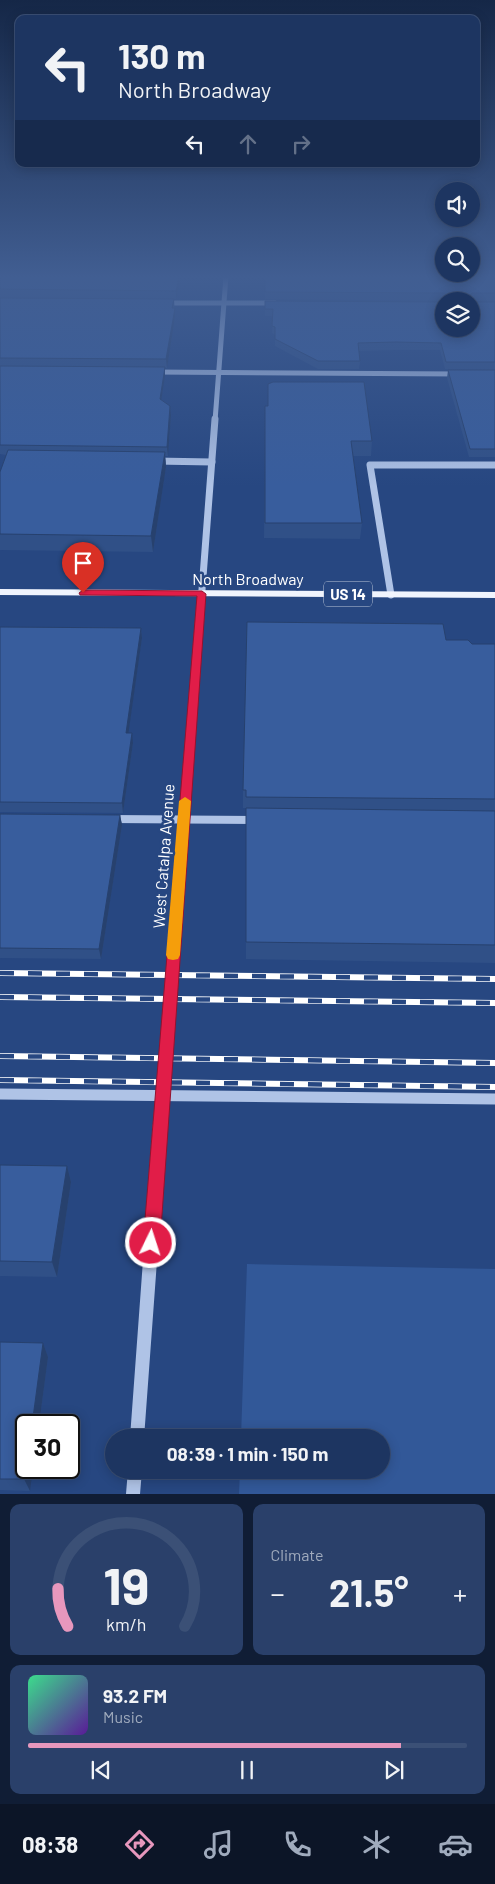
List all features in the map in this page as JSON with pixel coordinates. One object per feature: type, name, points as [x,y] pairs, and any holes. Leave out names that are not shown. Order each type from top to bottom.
[{"type":"main road","name":"North Broadway","points":[[0,592],[495,596]]},
{"type":"street","name":"West Catalpa Avenue","points":[[138,1429],[221,346]]},
{"type":"street","points":[[148,372],[466,374]]},
{"type":"street","points":[[147,461],[212,462]]},
{"type":"street","points":[[391,595],[370,465],[495,465]]},
{"type":"street","points":[[103,819],[267,820]]},
{"type":"street","points":[[0,1094],[495,1099]]},
{"type":"street","points":[[133,1494],[134,1479]]},
{"type":"shaded area","points":[[247,1264],[495,1269],[495,1494],[239,1494],[240,1479],[390,1479],[390,1429],[241,1429]]},
{"type":"building","points":[[0,346],[168,346],[166,359],[0,358]]},
{"type":"building","points":[[288,346],[358,346],[360,361],[318,361]]},
{"type":"building","points":[[442,346],[495,346],[495,362],[446,362]]},
{"type":"building","points":[[0,366],[165,367],[160,399],[170,406],[167,447],[0,445]]},
{"type":"building","points":[[448,370],[495,370],[495,449],[470,449]]},
{"type":"building","points":[[273,382],[364,382],[372,441],[351,441],[362,523],[265,523],[265,406],[268,406],[268,384]]},
{"type":"building","points":[[8,450],[165,452],[151,536],[0,534],[0,472]]},
{"type":"building","points":[[247,622],[443,624],[446,640],[468,640],[472,644],[495,644],[495,799],[246,797],[246,790],[243,790]]},
{"type":"building","points":[[0,627],[141,628],[126,733],[132,733],[122,803],[0,802]]},
{"type":"building","points":[[246,808],[495,811],[495,945],[246,942]]},
{"type":"building","points":[[0,814],[120,815],[99,949],[0,948]]},
{"type":"building","points":[[0,1165],[67,1166],[52,1262],[0,1261]]},
{"type":"building","points":[[0,1342],[43,1343],[33,1414],[15,1414],[15,1479],[0,1479]]},
{"type":"railway","points":[[0,973],[495,979]]},
{"type":"railway","points":[[0,997],[495,1003]]},
{"type":"railway","points":[[0,1056],[495,1063]]},
{"type":"railway","points":[[0,1080],[495,1087]]},
{"type":"slow traffic","points":[[173,955],[185,801]]},
{"type":"route","points":[[83,593],[202,594],[151,1243]]}]
